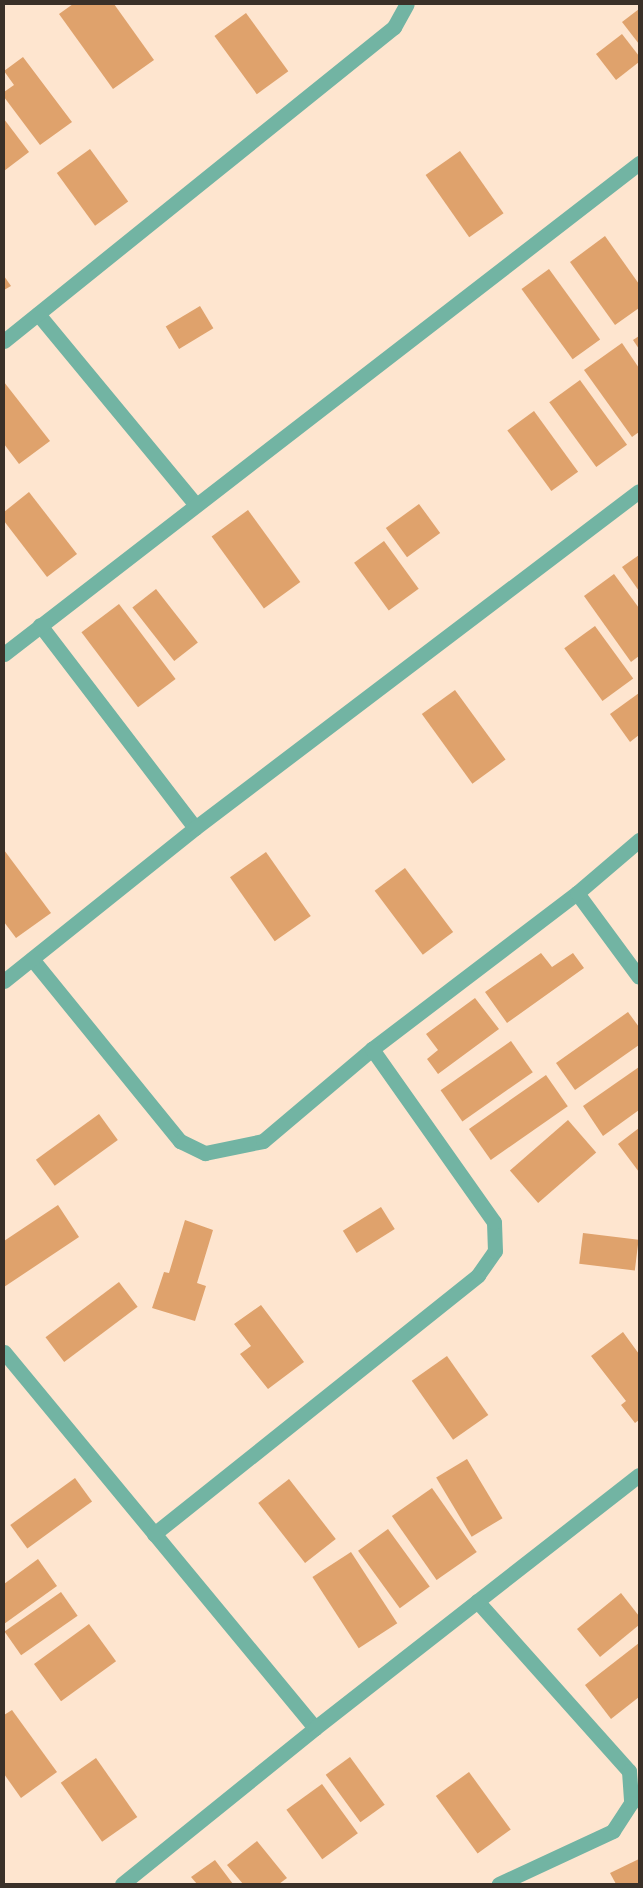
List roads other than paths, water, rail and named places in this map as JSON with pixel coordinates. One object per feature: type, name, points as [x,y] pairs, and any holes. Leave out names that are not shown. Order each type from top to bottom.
[{"type":"street","points":[[4,341],[394,27],[407,4]]},
{"type":"street","points":[[4,654],[195,504],[639,163]]},
{"type":"street","points":[[38,314],[195,504]]},
{"type":"street","points":[[4,982],[195,828],[639,491]]},
{"type":"street","points":[[40,625],[195,828]]},
{"type":"street","points":[[32,958],[180,1141],[205,1153],[263,1141],[372,1050],[578,893],[639,840]]},
{"type":"street","points":[[578,893],[639,977]]},
{"type":"street","points":[[154,1534],[478,1275],[495,1251],[494,1222],[372,1050]]},
{"type":"street","points":[[4,1352],[315,1728]]},
{"type":"street","points":[[122,1884],[315,1728],[639,1475]]},
{"type":"street","points":[[477,1601],[629,1771],[631,1803],[613,1831],[499,1884]]}]
